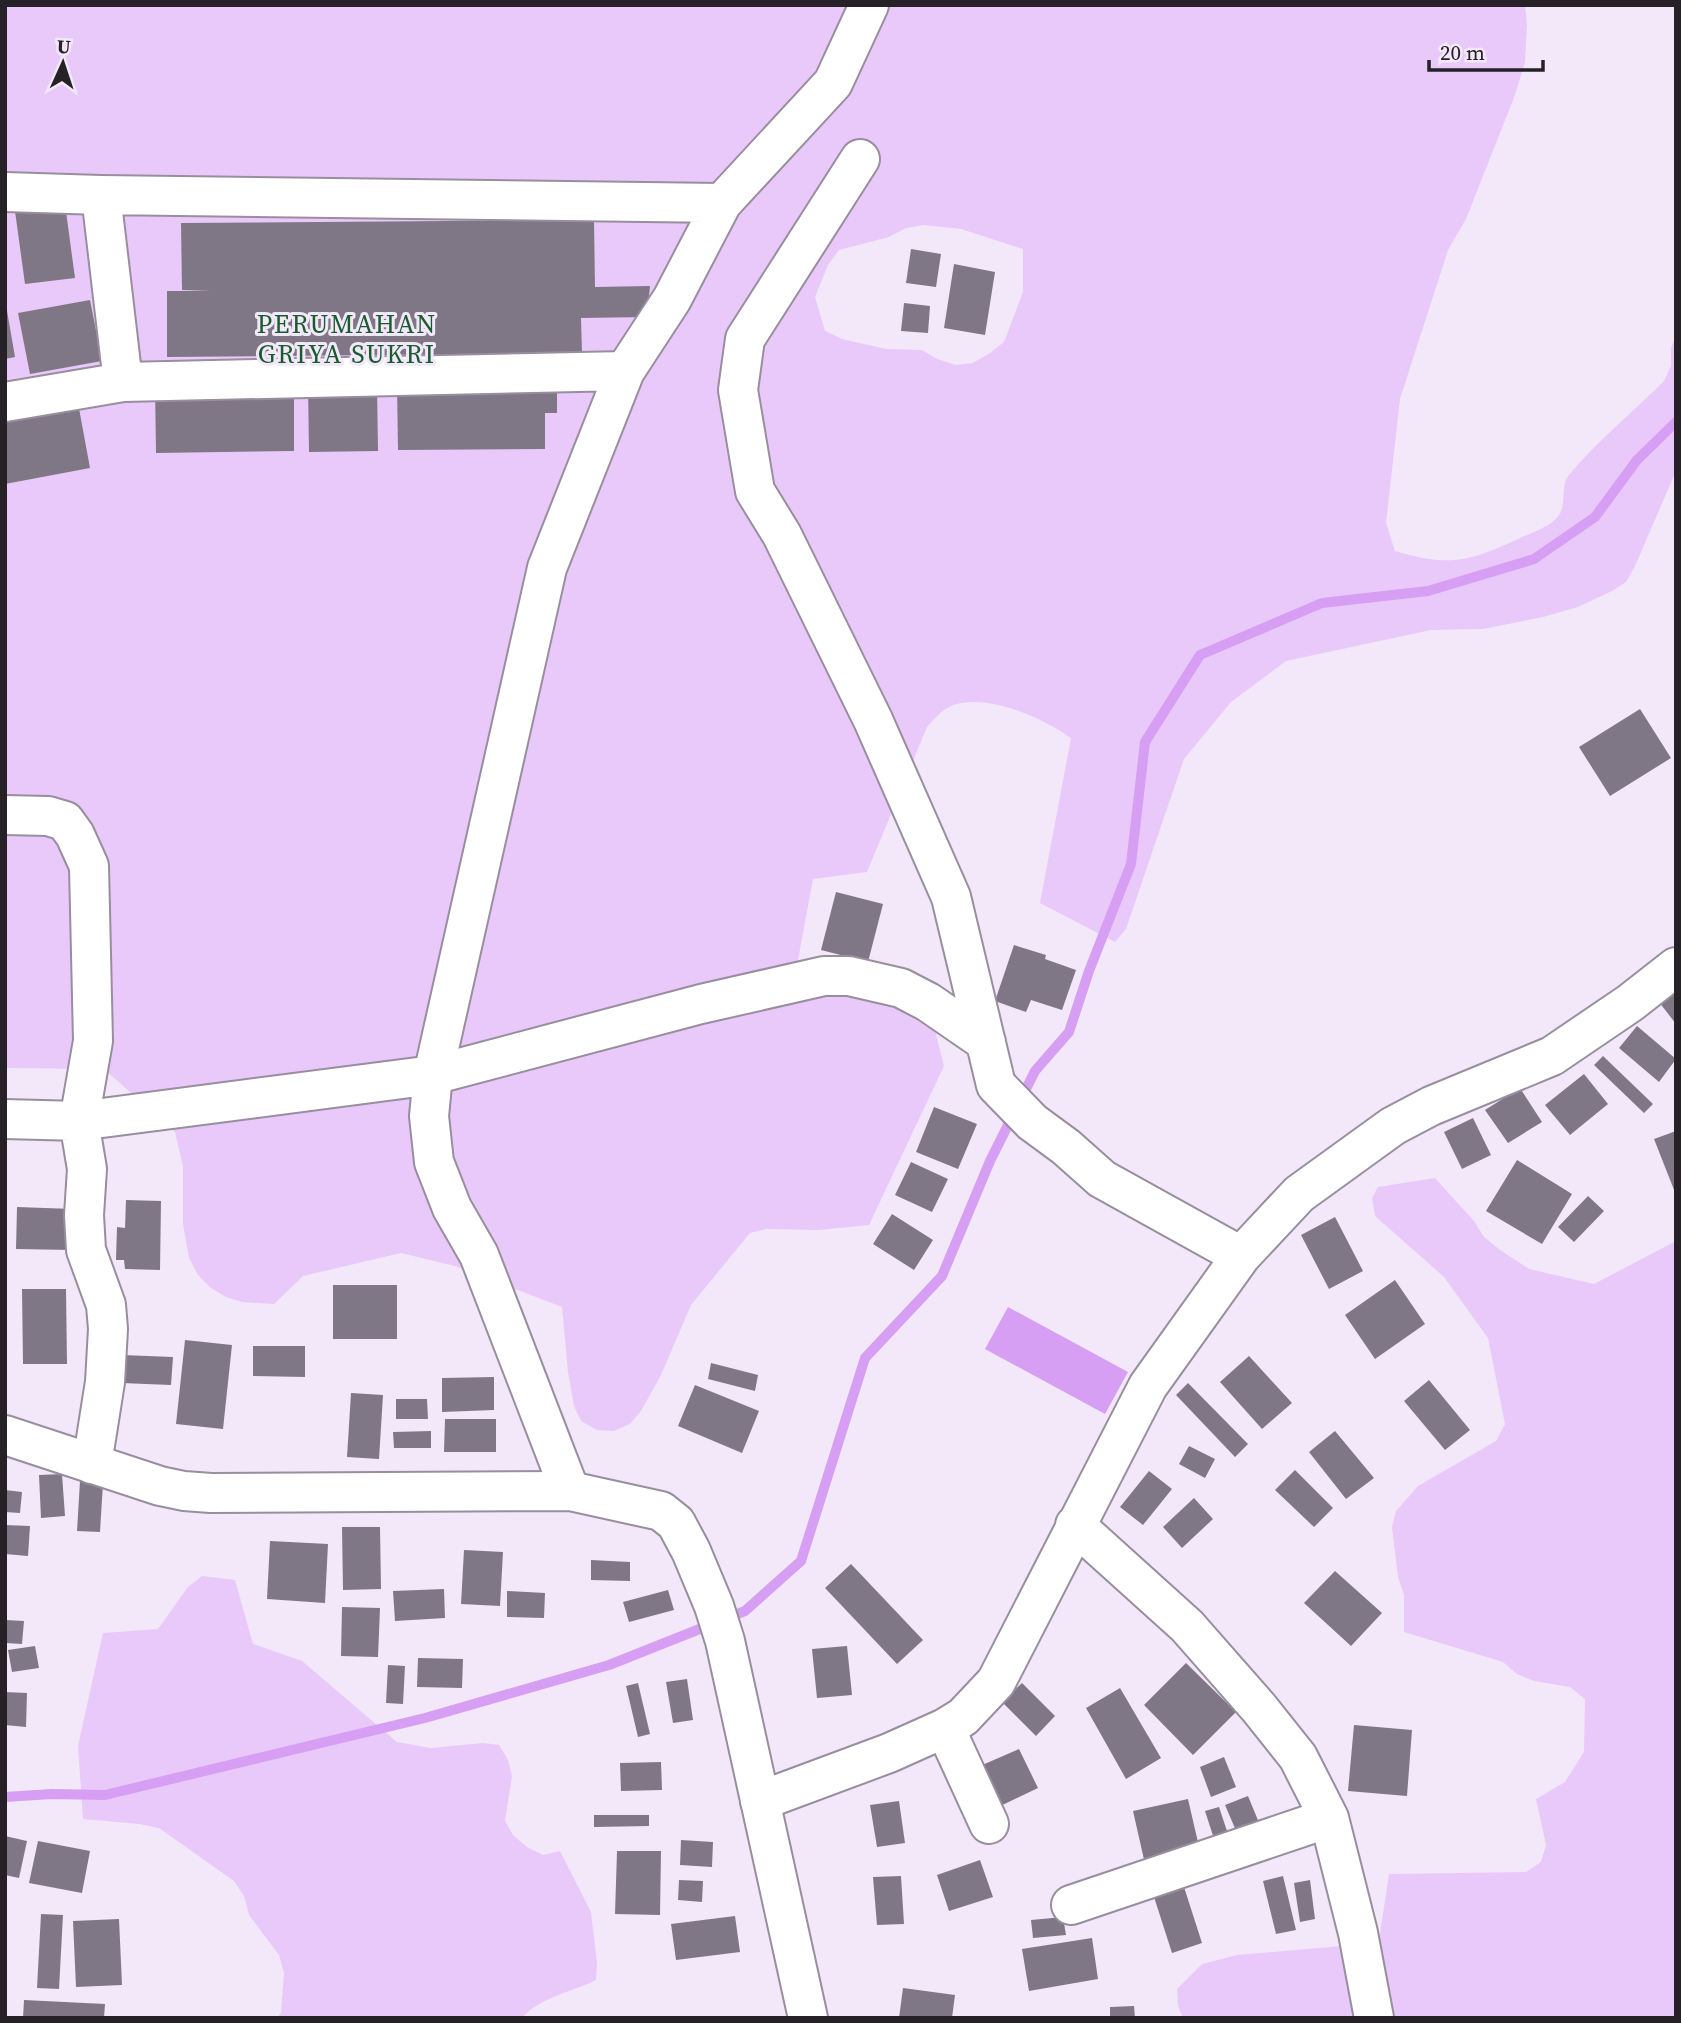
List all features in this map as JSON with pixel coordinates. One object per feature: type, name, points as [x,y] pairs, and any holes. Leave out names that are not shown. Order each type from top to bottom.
[{"type":"street","points":[[570,1491],[479,1255],[452,1208],[434,1162],[429,1116],[433,1075],[547,568],[625,371],[672,299],[722,203],[833,83],[869,5]]},
{"type":"street","points":[[860,159],[745,339],[738,390],[755,491],[782,535],[873,720],[951,897],[996,1085],[1032,1122],[1102,1179],[1241,1256]]},
{"type":"street","points":[[5,192],[722,203]]},
{"type":"street","points":[[101,195],[123,382]]},
{"type":"street","points":[[5,402],[123,382],[625,371]]},
{"type":"street","points":[[5,815],[48,816],[65,821],[75,835],[89,866],[93,1041],[79,1121],[87,1169],[84,1215],[86,1250],[106,1305],[108,1329],[105,1382],[92,1464]]},
{"type":"street","points":[[760,1801],[889,1753],[944,1728],[963,1717],[996,1682],[1148,1386],[1241,1256],[1299,1194],[1393,1126],[1431,1106],[1552,1056],[1630,1003],[1676,967]]},
{"type":"street","points":[[5,1119],[79,1121],[433,1075],[701,1004],[824,976],[849,976],[901,988],[928,1002],[986,1042]]},
{"type":"street","points":[[5,1435],[160,1486],[184,1491],[570,1491],[661,1511],[676,1523],[691,1551],[720,1623],[808,2018]]},
{"type":"street","points":[[1075,1525],[1187,1626],[1298,1757],[1329,1818],[1358,1933],[1374,2018]]},
{"type":"street","points":[[944,1728],[989,1824]]},
{"type":"street","points":[[1071,1905],[1329,1818]]},
{"type":"shaded area","points":[[5,5],[1525,5],[1525,62],[1515,95],[1466,219],[1448,250],[1400,399],[1386,523],[1395,551],[1430,559],[1458,560],[1485,553],[1550,523],[1559,515],[1563,506],[1565,484],[1569,475],[1603,438],[1664,381],[1671,366],[1671,348],[1676,336],[1676,471],[1626,582],[1578,607],[1543,617],[1483,629],[1431,630],[1286,661],[1231,702],[1184,759],[1126,929],[1115,942],[1040,903],[1071,738],[1031,716],[986,703],[952,705],[940,713],[927,727],[867,872],[813,879],[796,971],[932,1018],[944,1066],[869,1225],[819,1230],[766,1229],[750,1233],[691,1305],[661,1375],[641,1411],[630,1424],[614,1431],[597,1430],[581,1421],[574,1406],[568,1372],[562,1307],[455,1266],[401,1253],[303,1276],[274,1304],[242,1302],[226,1297],[211,1288],[198,1275],[189,1258],[183,1224],[183,1167],[175,1132],[104,1069],[5,1068]],"holes":[[[924,225],[961,229],[1023,249],[1023,292],[1004,342],[990,353],[973,363],[956,365],[937,359],[922,350],[886,349],[842,339],[825,331],[815,297],[828,265],[839,250],[889,237],[906,228]]]},
{"type":"shaded area","points":[[1435,1178],[1474,1221],[1484,1237],[1529,1269],[1594,1284],[1676,1241],[1676,2018],[1183,2018],[1178,2006],[1177,1989],[1202,1964],[1237,1955],[1364,1944],[1379,1940],[1389,1874],[1526,1872],[1541,1862],[1546,1845],[1536,1799],[1565,1782],[1584,1752],[1585,1699],[1570,1687],[1534,1681],[1517,1674],[1503,1662],[1404,1632],[1404,1595],[1398,1577],[1392,1527],[1396,1511],[1418,1486],[1496,1441],[1505,1424],[1488,1338],[1444,1277],[1375,1216],[1372,1198],[1378,1187]]},
{"type":"shaded area","points":[[1008,1307],[1128,1372],[1105,1414],[985,1349]]},
{"type":"shaded area","points":[[202,1576],[235,1580],[253,1644],[302,1661],[397,1742],[431,1748],[483,1743],[499,1745],[508,1760],[512,1776],[505,1821],[513,1835],[527,1847],[543,1855],[560,1851],[591,1912],[597,1963],[596,1980],[547,2000],[522,2018],[277,2018],[281,2013],[284,1973],[279,1955],[249,1915],[244,1896],[234,1881],[159,1828],[83,1819],[78,1746],[103,1633],[158,1629],[188,1587]]},
{"type":"building","points":[[65,204],[75,278],[25,284],[15,211]]},
{"type":"building","points":[[594,220],[595,287],[650,286],[647,317],[581,318],[582,353],[167,357],[167,291],[211,291],[182,290],[181,223]]},
{"type":"building","points":[[911,249],[941,254],[936,287],[906,283]]},
{"type":"building","points":[[954,264],[995,272],[985,335],[944,328]]},
{"type":"building","points":[[5,299],[15,357],[5,359]]},
{"type":"building","points":[[90,300],[102,361],[30,374],[18,313]]},
{"type":"building","points":[[904,303],[930,306],[928,333],[901,331]]},
{"type":"building","points":[[557,383],[557,413],[545,413],[545,449],[398,450],[397,384]]},
{"type":"building","points":[[294,385],[294,451],[156,453],[155,386]]},
{"type":"building","points":[[308,385],[377,385],[378,451],[309,452]]},
{"type":"building","points":[[78,403],[90,468],[5,484],[5,417]]},
{"type":"building","points":[[1640,709],[1671,758],[1610,796],[1579,747]]},
{"type":"building","points":[[836,892],[883,904],[868,962],[821,950]]},
{"type":"building","points":[[1014,945],[1046,955],[1045,959],[1076,970],[1062,1010],[1031,1000],[1026,1012],[995,1001]]},
{"type":"building","points":[[1676,990],[1676,1024],[1659,1002]]},
{"type":"building","points":[[1637,1026],[1676,1059],[1659,1082],[1619,1048]]},
{"type":"building","points":[[1603,1056],[1653,1104],[1644,1113],[1594,1065]]},
{"type":"building","points":[[1584,1074],[1608,1104],[1570,1135],[1545,1105]]},
{"type":"building","points":[[1520,1088],[1542,1122],[1508,1143],[1485,1110]]},
{"type":"building","points":[[934,1107],[977,1124],[958,1169],[916,1152]]},
{"type":"building","points":[[1473,1118],[1491,1155],[1462,1169],[1444,1132]]},
{"type":"building","points":[[1676,1131],[1676,1195],[1654,1139]]},
{"type":"building","points":[[1517,1160],[1572,1194],[1542,1244],[1486,1211]]},
{"type":"building","points":[[911,1162],[948,1179],[932,1212],[895,1195]]},
{"type":"building","points":[[1588,1196],[1604,1211],[1574,1242],[1558,1227]]},
{"type":"building","points":[[126,1200],[161,1201],[160,1270],[125,1269],[124,1260],[116,1260],[117,1227],[125,1228]]},
{"type":"building","points":[[17,1207],[73,1209],[72,1250],[16,1249]]},
{"type":"building","points":[[892,1214],[933,1240],[914,1270],[873,1244]]},
{"type":"building","points":[[1335,1217],[1363,1271],[1329,1289],[1301,1235]]},
{"type":"building","points":[[1395,1280],[1425,1324],[1375,1359],[1345,1315]]},
{"type":"building","points":[[333,1285],[397,1285],[397,1339],[333,1339]]},
{"type":"building","points":[[22,1289],[66,1289],[67,1364],[23,1364]]},
{"type":"building","points":[[185,1340],[232,1345],[223,1429],[176,1424]]},
{"type":"building","points":[[253,1346],[305,1346],[305,1377],[253,1376]]},
{"type":"building","points":[[122,1355],[173,1357],[171,1385],[121,1383]]},
{"type":"building","points":[[1249,1356],[1292,1403],[1262,1429],[1220,1382]]},
{"type":"building","points":[[711,1363],[758,1375],[755,1391],[708,1379]]},
{"type":"building","points":[[494,1377],[494,1410],[442,1412],[442,1378]]},
{"type":"building","points":[[1429,1380],[1470,1430],[1445,1450],[1404,1401]]},
{"type":"building","points":[[1188,1383],[1248,1444],[1235,1457],[1176,1395]]},
{"type":"building","points":[[695,1385],[759,1411],[742,1453],[678,1426]]},
{"type":"building","points":[[351,1393],[383,1395],[379,1459],[347,1457]]},
{"type":"building","points":[[396,1399],[427,1399],[428,1419],[396,1419]]},
{"type":"building","points":[[445,1419],[496,1419],[496,1452],[444,1452]]},
{"type":"building","points":[[431,1431],[431,1448],[394,1448],[393,1432]]},
{"type":"building","points":[[1335,1431],[1374,1478],[1346,1499],[1309,1452]]},
{"type":"building","points":[[1189,1446],[1215,1459],[1205,1478],[1179,1464]]},
{"type":"building","points":[[1295,1470],[1333,1508],[1314,1527],[1275,1490]]},
{"type":"building","points":[[1149,1471],[1172,1489],[1143,1525],[1120,1507]]},
{"type":"building","points":[[62,1474],[65,1516],[41,1518],[39,1475]]},
{"type":"building","points":[[80,1481],[103,1483],[100,1532],[77,1531]]},
{"type":"building","points":[[5,1490],[22,1492],[20,1513],[5,1512]]},
{"type":"building","points":[[1194,1498],[1213,1519],[1182,1548],[1163,1527]]},
{"type":"building","points":[[5,1525],[30,1526],[28,1556],[5,1554]]},
{"type":"building","points":[[342,1527],[380,1527],[381,1589],[343,1590]]},
{"type":"building","points":[[270,1541],[328,1544],[325,1603],[267,1599]]},
{"type":"building","points":[[464,1550],[503,1552],[500,1606],[461,1604]]},
{"type":"building","points":[[591,1560],[630,1562],[630,1581],[591,1580]]},
{"type":"building","points":[[851,1564],[923,1640],[897,1664],[825,1588]]},
{"type":"building","points":[[1335,1571],[1382,1613],[1351,1646],[1304,1603]]},
{"type":"building","points":[[444,1589],[445,1618],[395,1621],[393,1591]]},
{"type":"building","points":[[668,1590],[674,1610],[629,1622],[623,1602]]},
{"type":"building","points":[[507,1591],[545,1593],[544,1618],[507,1617]]},
{"type":"building","points":[[342,1607],[380,1608],[378,1657],[341,1656]]},
{"type":"building","points":[[5,1620],[24,1621],[22,1644],[5,1643]]},
{"type":"building","points":[[35,1646],[39,1668],[12,1672],[8,1650]]},
{"type":"building","points":[[847,1646],[852,1695],[817,1698],[812,1649]]},
{"type":"building","points":[[418,1658],[463,1659],[462,1688],[417,1687]]},
{"type":"building","points":[[1186,1663],[1236,1712],[1193,1755],[1144,1705]]},
{"type":"building","points":[[388,1665],[405,1666],[403,1704],[386,1703]]},
{"type":"building","points":[[687,1679],[693,1720],[673,1723],[666,1682]]},
{"type":"building","points":[[638,1683],[650,1734],[638,1737],[626,1686]]},
{"type":"building","points":[[1022,1683],[1055,1716],[1036,1736],[1002,1702]]},
{"type":"building","points":[[1120,1688],[1161,1758],[1126,1779],[1086,1708]]},
{"type":"building","points":[[5,1692],[27,1693],[26,1727],[5,1725]]},
{"type":"building","points":[[1354,1725],[1412,1730],[1407,1796],[1348,1791]]},
{"type":"building","points":[[1019,1749],[1038,1788],[992,1810],[973,1769]]},
{"type":"building","points":[[1224,1757],[1236,1787],[1211,1797],[1200,1767]]},
{"type":"building","points":[[661,1762],[662,1790],[621,1791],[620,1763]]},
{"type":"building","points":[[1248,1796],[1262,1830],[1240,1840],[1225,1805]]},
{"type":"building","points":[[1188,1799],[1200,1851],[1145,1864],[1133,1811]]},
{"type":"building","points":[[899,1801],[905,1843],[877,1847],[870,1805]]},
{"type":"building","points":[[1219,1807],[1231,1843],[1217,1848],[1205,1811]]},
{"type":"building","points":[[594,1815],[649,1815],[649,1826],[594,1827]]},
{"type":"building","points":[[5,1836],[27,1841],[19,1878],[5,1875]]},
{"type":"building","points":[[681,1840],[713,1842],[712,1867],[680,1865]]},
{"type":"building","points":[[38,1841],[90,1851],[82,1893],[29,1883]]},
{"type":"building","points":[[617,1851],[661,1851],[660,1915],[615,1914]]},
{"type":"building","points":[[980,1860],[993,1897],[949,1911],[937,1875]]},
{"type":"building","points":[[901,1876],[904,1924],[877,1925],[873,1877]]},
{"type":"building","points":[[1283,1876],[1296,1930],[1276,1934],[1263,1881]]},
{"type":"building","points":[[679,1880],[703,1881],[702,1902],[678,1900]]},
{"type":"building","points":[[1310,1880],[1315,1919],[1300,1922],[1294,1883]]},
{"type":"building","points":[[1184,1887],[1202,1943],[1172,1953],[1154,1897]]},
{"type":"building","points":[[41,1914],[63,1915],[59,1989],[37,1988]]},
{"type":"building","points":[[735,1916],[740,1952],[676,1960],[671,1924]]},
{"type":"building","points":[[1063,1917],[1066,1935],[1033,1938],[1031,1920]]},
{"type":"building","points":[[119,1919],[122,1985],[76,1987],[73,1921]]},
{"type":"building","points":[[1092,1938],[1098,1979],[1029,1991],[1022,1949]]},
{"type":"building","points":[[903,1988],[955,1995],[952,2018],[899,2018]]},
{"type":"building","points":[[24,2000],[105,2004],[104,2018],[23,2018]]},
{"type":"building","points":[[1134,2006],[1135,2018],[1110,2018],[1110,2007]]},
{"type":"waterway","points":[[1021,1099],[1035,1071],[1069,1032],[1089,971],[1131,864],[1145,742],[1200,655],[1322,603],[1428,591],[1534,559],[1595,517],[1637,460],[1676,422]]},
{"type":"waterway","points":[[5,1797],[105,1795],[425,1718],[609,1665],[745,1611],[801,1561],[865,1358],[942,1276],[990,1161],[1014,1113]]},
{"type":"district","name":"PERUMAHAN GRIYA SUKRI","points":[[347,339]]}]
